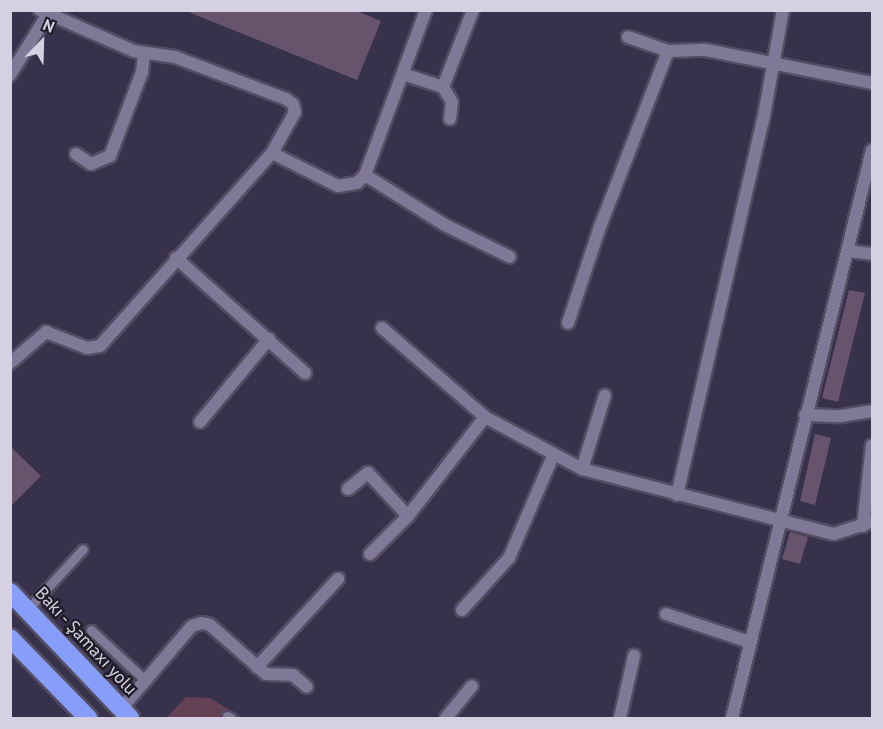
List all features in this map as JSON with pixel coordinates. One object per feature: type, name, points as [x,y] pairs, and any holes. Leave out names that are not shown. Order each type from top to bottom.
[{"type":"highway","name":"Bakı - Şamaxı yolu","points":[[10,591],[125,714]]},
{"type":"highway","points":[[10,638],[88,718]]},
{"type":"street","points":[[272,153],[338,186],[357,183],[365,175],[426,10]]},
{"type":"street","points":[[444,87],[473,10]]},
{"type":"street","points":[[677,495],[763,121],[771,64],[783,10]]},
{"type":"street","points":[[10,75],[44,12],[144,53],[175,57],[293,104],[294,120],[272,153],[176,258],[100,346],[87,348],[46,332],[10,363]]},
{"type":"street","points":[[628,37],[668,51],[706,50],[873,82]]},
{"type":"street","points":[[568,323],[600,227],[668,51]]},
{"type":"street","points":[[76,154],[91,164],[110,156],[142,72],[144,53]]},
{"type":"street","points":[[403,74],[444,87],[452,102],[450,119]]},
{"type":"street","points":[[732,718],[778,522],[873,150]]},
{"type":"street","points":[[365,175],[445,225],[510,257]]},
{"type":"street","points":[[848,251],[873,255]]},
{"type":"street","points":[[176,258],[305,373]]},
{"type":"street","points":[[382,328],[485,417],[553,456],[582,469],[778,522],[834,534],[868,524],[873,445]]},
{"type":"street","points":[[200,422],[269,339]]},
{"type":"street","points":[[582,469],[604,395]]},
{"type":"street","points":[[805,415],[842,416],[873,411]]},
{"type":"street","points":[[370,554],[408,516],[485,417]]},
{"type":"street","points":[[462,610],[509,558],[553,456]]},
{"type":"street","points":[[348,489],[368,473],[408,516]]},
{"type":"street","points":[[257,667],[338,579]]},
{"type":"street","points":[[666,615],[749,642]]},
{"type":"street","points":[[125,714],[146,681],[192,626],[202,622],[210,625],[266,674],[293,675],[307,687]]},
{"type":"street","points":[[620,718],[634,656]]},
{"type":"street","points":[[446,718],[472,686]]},
{"type":"lane","points":[[28,609],[83,549]]},
{"type":"lane","points":[[91,630],[146,681]]},
{"type":"shaded area","points":[[186,697],[210,698],[243,718],[166,718]]},
{"type":"building","points":[[355,10],[381,21],[357,80],[186,11]]},
{"type":"building","points":[[849,290],[865,293],[838,402],[822,398]]},
{"type":"building","points":[[815,434],[831,438],[815,505],[800,501]]},
{"type":"building","points":[[10,446],[41,476],[10,507]]},
{"type":"building","points":[[790,532],[808,537],[800,564],[782,559]]}]
